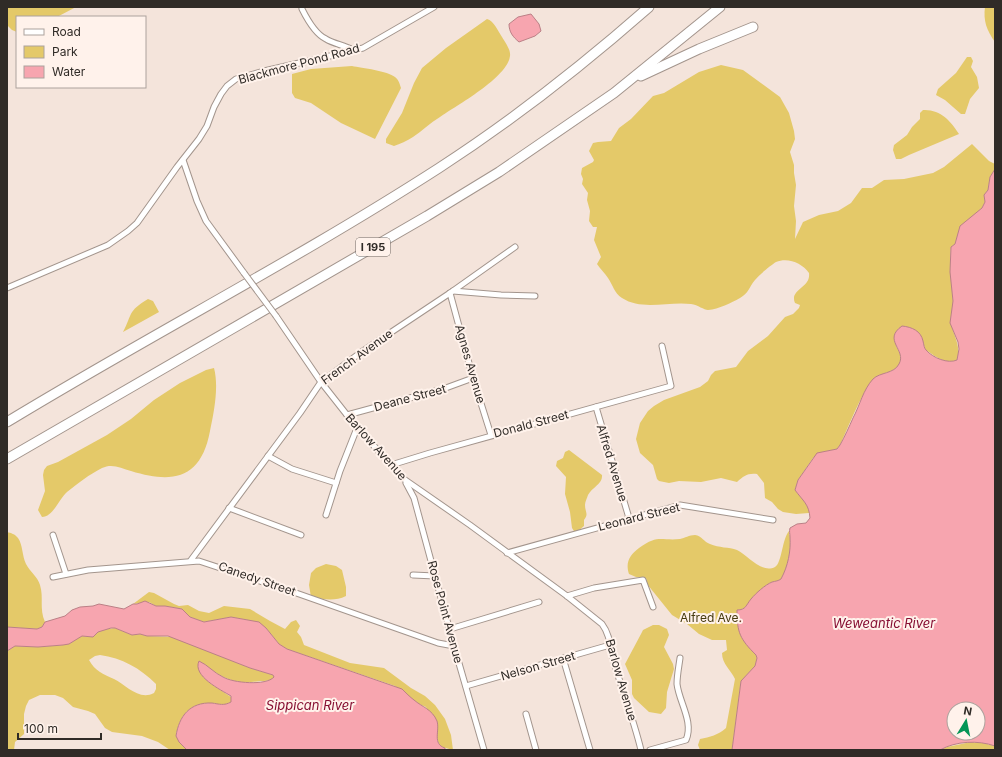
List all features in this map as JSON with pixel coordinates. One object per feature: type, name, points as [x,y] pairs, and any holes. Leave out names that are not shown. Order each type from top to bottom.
[{"type":"highway","name":"I 195","points":[[7,422],[342,228],[440,168],[534,101],[650,7]]},
{"type":"highway","name":"I 195","points":[[7,459],[427,216],[505,168],[624,84],[720,7]]},
{"type":"highway","points":[[624,84],[698,48],[753,27]]},
{"type":"street","name":"Blackmore Pond Road","points":[[7,287],[108,245],[137,223],[199,139],[207,126],[214,107],[221,94],[227,86],[236,80],[264,71],[353,50],[368,45],[434,7]]},
{"type":"street","points":[[302,9],[317,32],[326,39],[353,50]]},
{"type":"street","name":"Barlow Avenue","points":[[183,160],[197,201],[206,221],[276,316],[321,382],[357,428],[401,477],[429,495],[567,596],[602,624],[606,630],[640,750]]},
{"type":"street","name":"French Avenue","points":[[191,560],[321,382],[360,353],[452,292],[515,247]]},
{"type":"street","points":[[452,292],[535,296]]},
{"type":"street","name":"Agnes Avenue","points":[[452,292],[473,378],[491,435]]},
{"type":"street","name":"Donald Street","points":[[391,465],[491,435],[671,386],[662,346]]},
{"type":"street","name":"Deane Street","points":[[347,415],[443,389],[473,378]]},
{"type":"street","name":"Alfred Avenue","points":[[596,407],[629,518]]},
{"type":"street","points":[[326,515],[336,483],[357,428]]},
{"type":"street","points":[[268,456],[292,469],[336,483]]},
{"type":"street","name":"Rose Point Avenue","points":[[401,477],[409,487],[414,498],[484,750]]},
{"type":"street","name":"Leonard Street","points":[[507,553],[629,518],[683,505],[773,520]]},
{"type":"street","points":[[229,508],[301,535]]},
{"type":"street","points":[[53,535],[66,574]]},
{"type":"street","name":"Canedy Street","points":[[53,577],[88,570],[191,560],[206,562],[438,643],[454,646]]},
{"type":"street","points":[[413,575],[435,576]]},
{"type":"street","points":[[567,596],[594,588],[643,580],[653,607]]},
{"type":"street","points":[[450,629],[539,602]]},
{"type":"street","name":"Nelson Street","points":[[466,686],[610,645]]},
{"type":"street","points":[[563,658],[590,750]]},
{"type":"street","points":[[650,750],[686,740],[688,734],[688,725],[678,684],[680,658]]},
{"type":"street","points":[[526,714],[536,750]]},
{"type":"green space","points":[[7,7],[76,7],[59,16],[16,16],[16,32],[7,25]]},
{"type":"green space","points":[[985,7],[995,7],[995,42],[986,26]]},
{"type":"green space","points":[[487,19],[496,26],[510,51],[507,64],[500,73],[491,82],[436,119],[416,135],[394,146],[386,143],[386,139],[402,113],[414,83],[422,68],[446,48]]},
{"type":"green space","points":[[967,57],[971,57],[973,61],[971,67],[977,77],[979,88],[970,99],[965,114],[961,114],[945,100],[936,95],[938,89],[956,73]]},
{"type":"green space","points":[[721,65],[743,70],[780,97],[789,113],[795,139],[790,152],[794,165],[796,185],[794,206],[796,221],[795,239],[803,222],[819,215],[838,211],[851,203],[862,188],[872,188],[884,180],[904,179],[933,173],[944,167],[972,144],[989,161],[995,164],[995,169],[990,177],[988,190],[984,195],[985,202],[982,208],[971,218],[958,236],[955,244],[951,247],[950,267],[953,302],[951,324],[958,349],[957,360],[944,361],[936,357],[925,349],[920,336],[915,330],[902,326],[896,346],[901,361],[896,369],[874,379],[859,402],[837,449],[824,452],[813,458],[798,480],[795,490],[808,505],[809,513],[796,514],[783,512],[778,509],[772,502],[765,498],[764,483],[757,474],[746,475],[737,482],[721,478],[701,482],[679,481],[669,483],[659,481],[653,465],[640,453],[636,439],[640,423],[648,411],[654,406],[664,400],[700,387],[708,381],[715,371],[736,367],[748,351],[768,336],[785,317],[793,314],[799,308],[800,305],[795,303],[794,298],[797,291],[807,282],[809,278],[809,273],[806,269],[799,264],[790,261],[785,260],[776,262],[757,278],[743,296],[725,306],[708,310],[696,305],[683,303],[647,305],[630,302],[617,294],[607,276],[597,264],[601,257],[594,240],[597,227],[593,227],[589,221],[590,211],[587,200],[588,193],[582,184],[583,179],[581,174],[582,168],[594,160],[589,151],[593,143],[611,141],[619,128],[631,119],[653,96],[664,93],[699,72]]},
{"type":"green space","points":[[352,66],[381,71],[392,75],[395,77],[401,88],[375,139],[341,123],[311,103],[295,98],[292,93],[292,74],[311,69]]},
{"type":"green space","points":[[923,110],[935,112],[949,120],[959,134],[901,159],[896,159],[893,150],[894,145],[907,135],[920,119],[920,113]]},
{"type":"green space","points":[[148,299],[153,301],[159,312],[123,332],[133,310]]},
{"type":"green space","points":[[214,368],[216,391],[210,431],[206,447],[200,459],[192,468],[183,474],[172,477],[160,477],[146,475],[116,466],[102,468],[67,492],[53,511],[42,517],[38,510],[45,491],[43,475],[47,466],[58,462],[107,435],[131,419],[154,400],[180,383],[206,370]]},
{"type":"green space","points":[[569,450],[602,475],[601,481],[588,495],[585,504],[587,514],[584,520],[584,526],[578,531],[574,531],[572,528],[570,512],[565,494],[566,477],[556,466],[557,461],[563,458],[565,452]]},
{"type":"green space","name":"Alfred Ave.","points":[[789,531],[789,555],[786,568],[781,579],[772,582],[761,589],[745,607],[738,610],[757,658],[755,666],[741,681],[732,750],[700,750],[698,745],[700,739],[714,735],[726,728],[735,679],[722,657],[722,653],[727,650],[726,640],[712,640],[699,634],[687,624],[672,615],[647,584],[646,578],[636,577],[629,574],[629,559],[636,551],[651,541],[660,539],[680,539],[695,535],[713,545],[737,550],[760,566],[770,568],[777,565]]},
{"type":"green space","points":[[7,532],[18,538],[26,564],[38,579],[40,585],[42,594],[42,612],[45,622],[42,627],[37,629],[7,627]]},
{"type":"green space","points":[[326,564],[336,566],[342,570],[346,587],[346,596],[333,599],[311,597],[309,585],[311,573],[316,568]]},
{"type":"green space","points":[[149,592],[154,593],[179,606],[188,605],[199,611],[209,613],[224,606],[250,609],[285,629],[291,622],[296,620],[300,626],[297,632],[304,645],[350,663],[384,668],[411,688],[425,696],[435,705],[445,719],[451,735],[453,750],[442,747],[439,744],[426,707],[419,704],[395,686],[287,649],[279,644],[266,628],[247,620],[231,617],[204,622],[190,617],[182,609],[156,606],[149,602],[133,604]]},
{"type":"green space","points":[[653,625],[659,625],[667,629],[669,635],[664,647],[674,669],[667,692],[666,708],[661,714],[649,712],[634,698],[632,694],[632,680],[625,664],[643,630]]},
{"type":"green space","points":[[115,628],[132,635],[140,634],[147,636],[173,637],[275,677],[266,681],[236,681],[217,674],[204,664],[198,665],[203,676],[231,697],[231,702],[224,704],[204,703],[187,712],[180,722],[176,736],[187,750],[170,750],[158,742],[142,736],[112,732],[105,728],[95,714],[73,707],[63,698],[55,695],[40,695],[29,700],[24,714],[24,734],[15,742],[14,750],[7,750],[7,651],[15,646],[38,647],[63,645],[82,636],[93,637],[101,630]],"holes":[[[95,656],[108,656],[123,661],[144,673],[156,684],[154,693],[148,695],[138,694],[100,672],[89,660]]]},
{"type":"green space","points":[[971,742],[995,746],[995,750],[940,750],[947,747]]},
{"type":"water","points":[[531,14],[539,24],[541,31],[535,36],[519,42],[512,34],[509,24],[518,17]]},
{"type":"water","name":"Weweantic River","points":[[995,169],[995,746],[967,742],[940,750],[732,750],[741,681],[755,666],[757,658],[740,635],[737,610],[744,608],[755,594],[766,585],[781,579],[786,569],[790,548],[790,528],[797,524],[806,523],[810,518],[807,506],[795,490],[798,480],[817,453],[837,449],[840,445],[864,393],[873,379],[879,375],[894,370],[899,364],[901,359],[900,354],[894,340],[896,331],[902,326],[909,327],[918,332],[922,338],[925,349],[933,356],[945,361],[957,360],[959,349],[958,342],[950,323],[953,301],[950,272],[951,247],[955,244],[960,226],[982,208],[985,202],[984,195],[988,190],[990,177]]},
{"type":"water","name":"Sippican River","points":[[145,601],[156,606],[182,609],[190,617],[204,622],[231,617],[259,622],[279,644],[287,649],[402,689],[412,699],[430,711],[435,717],[438,725],[437,737],[439,744],[445,748],[445,750],[187,750],[179,742],[176,736],[180,722],[187,712],[204,703],[224,704],[231,702],[231,696],[203,677],[198,667],[199,661],[220,675],[234,681],[249,683],[264,682],[274,677],[273,675],[250,668],[168,636],[147,636],[140,634],[132,635],[115,628],[98,632],[93,637],[82,636],[69,644],[38,647],[15,646],[7,651],[7,627],[37,629],[42,627],[45,622],[65,616],[72,610],[80,607],[99,604],[124,609],[133,604]]}]
